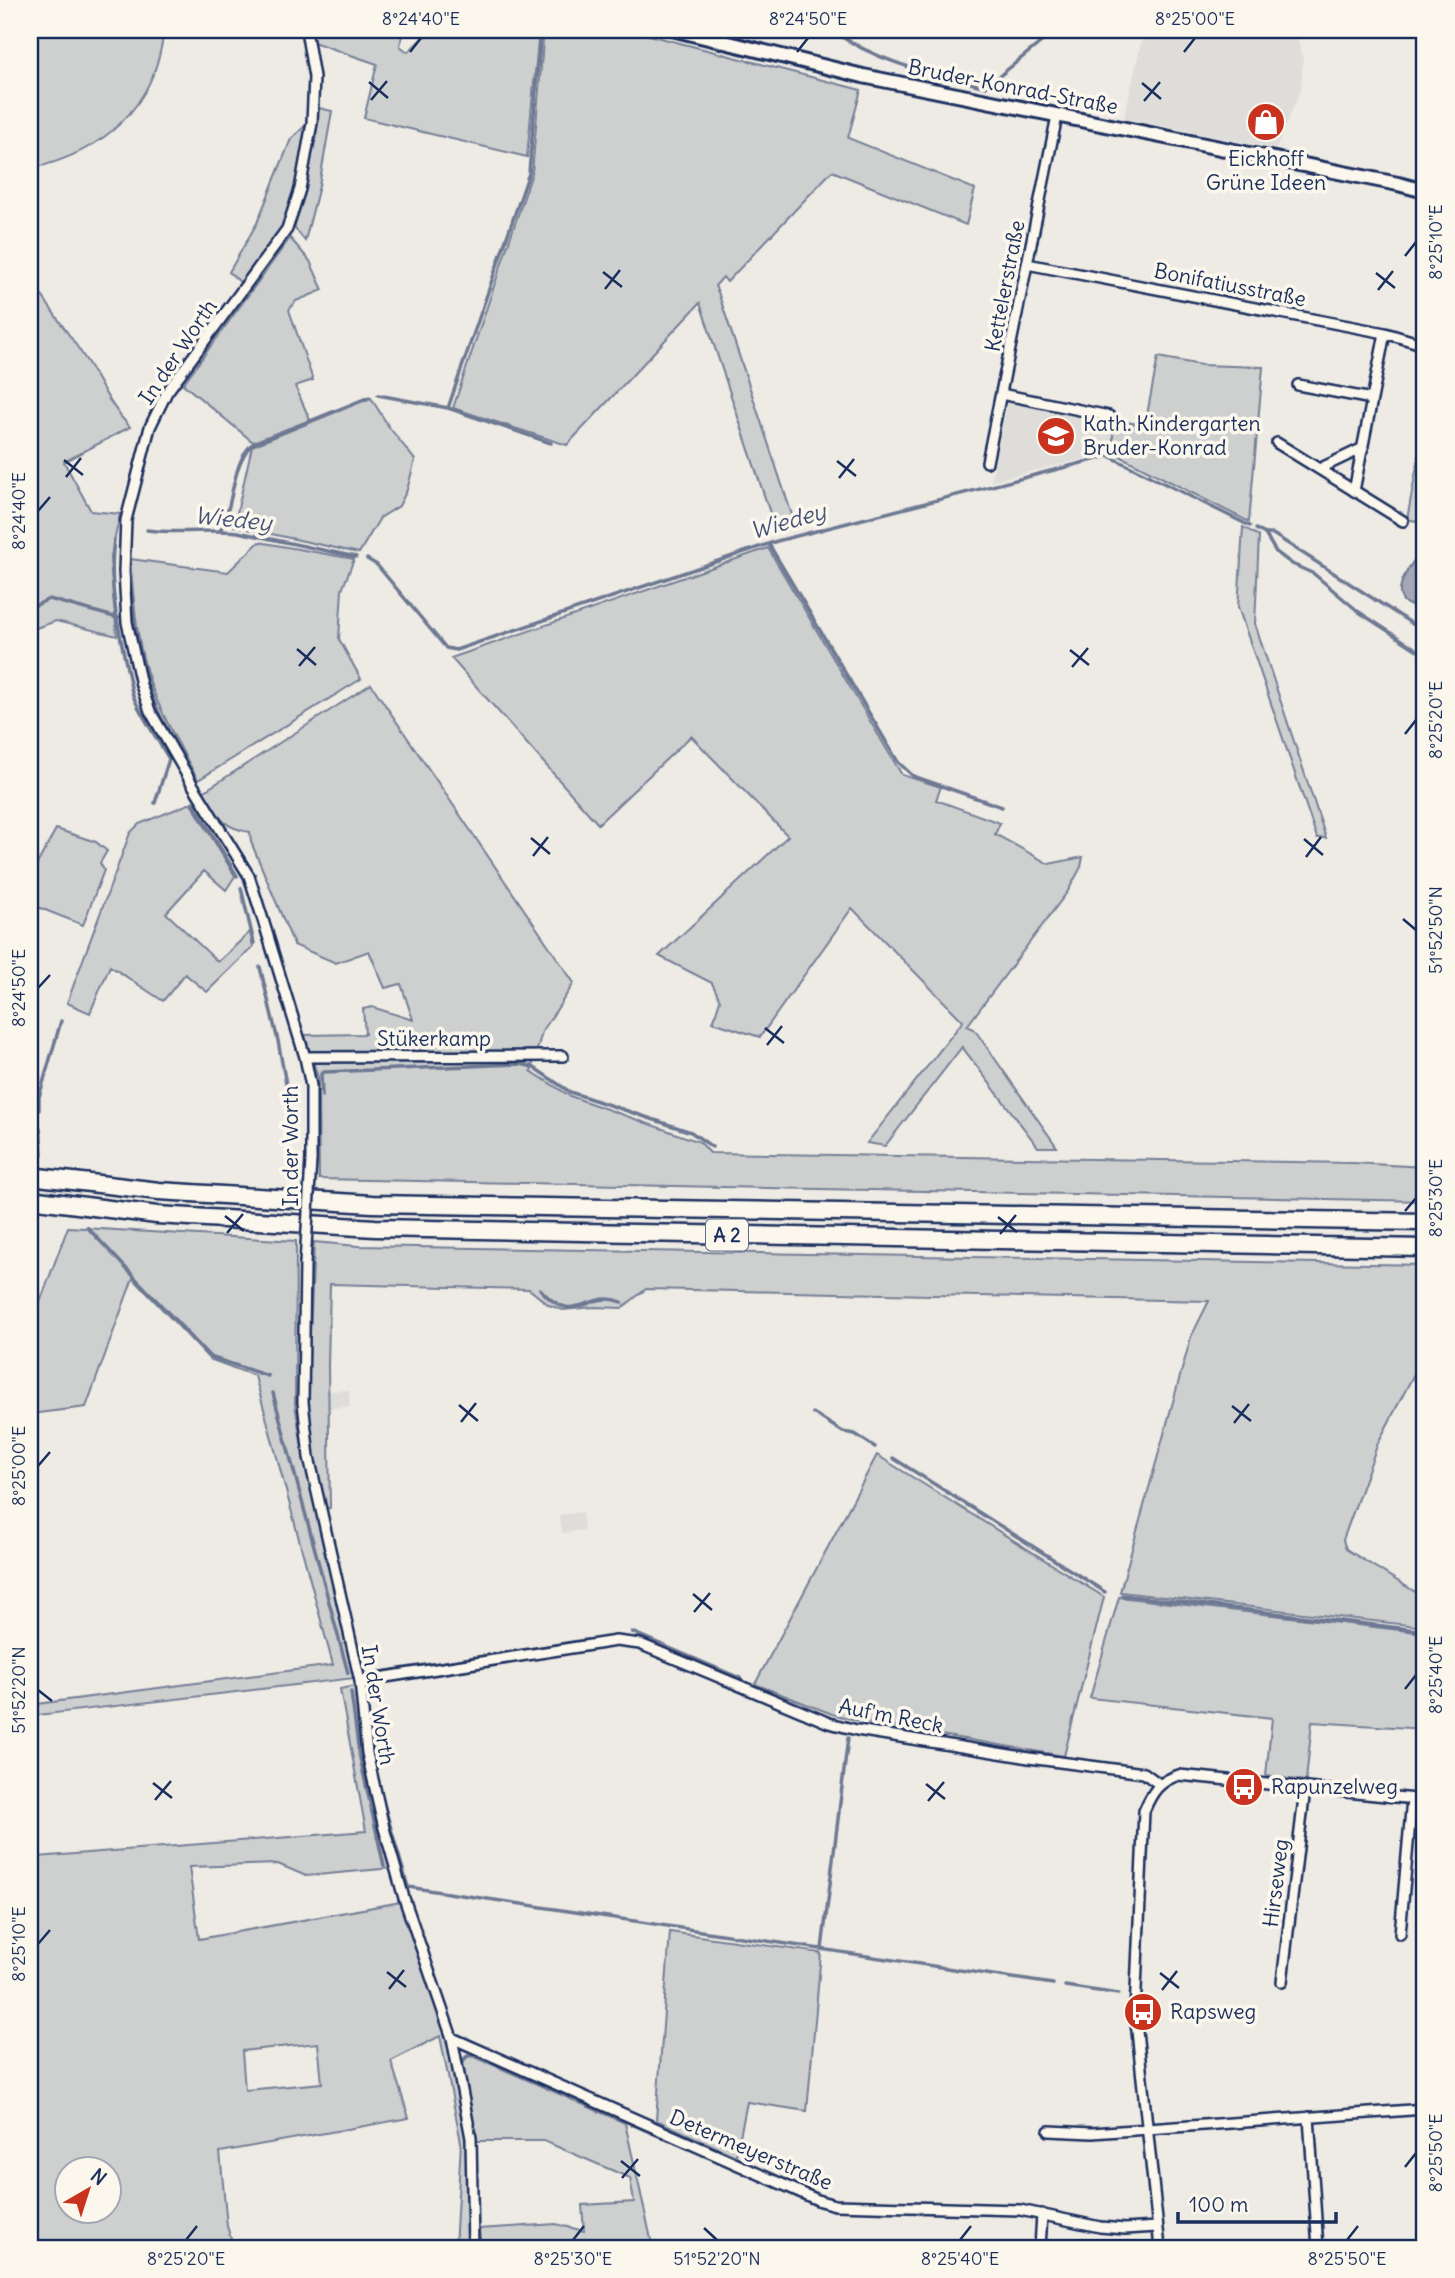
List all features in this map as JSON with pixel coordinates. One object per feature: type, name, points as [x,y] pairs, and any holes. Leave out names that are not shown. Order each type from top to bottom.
[{"type":"highway","name":"A 2","points":[[30,1176],[159,1191],[372,1204],[1425,1222]]},
{"type":"highway","name":"A 2","points":[[30,1199],[157,1215],[375,1228],[1425,1248]]},
{"type":"street","name":"In der Worth","points":[[306,30],[314,78],[312,123],[300,189],[288,229],[156,410],[126,520],[124,571],[127,622],[141,685],[150,711],[248,876],[304,1057],[312,1098],[303,1402],[309,1457],[359,1681],[367,1753],[384,1828],[404,1898],[452,2038],[471,2138],[473,2248]]},
{"type":"street","name":"Bruder-Konrad-Straße","points":[[676,30],[863,76],[1425,191]]},
{"type":"street","name":"Kettelerstraße","points":[[987,462],[1057,116]]},
{"type":"street","name":"Bonifatiusstraße","points":[[1027,264],[1385,333],[1425,345]]},
{"type":"street","points":[[1354,491],[1385,333]]},
{"type":"street","points":[[1298,385],[1371,399]]},
{"type":"street","points":[[1001,394],[1109,416]]},
{"type":"street","points":[[1277,443],[1403,521]]},
{"type":"street","points":[[1319,469],[1363,448]]},
{"type":"street","name":"Stükerkamp","points":[[304,1057],[563,1056]]},
{"type":"street","name":"Auf'm Reck","points":[[359,1681],[616,1641],[640,1644],[829,1723],[1029,1758],[1144,1773],[1159,1784]]},
{"type":"street","points":[[1160,2248],[1135,2012],[1144,1811],[1151,1793],[1159,1784],[1179,1775],[1425,1800]]},
{"type":"street","name":"Hirseweg","points":[[1282,1982],[1305,1789]]},
{"type":"street","points":[[1400,1934],[1412,1799]]},
{"type":"street","name":"Determeyerstraße","points":[[452,2038],[820,2201],[835,2205],[1020,2210],[1100,2227],[1157,2227]]},
{"type":"street","points":[[1049,2131],[1092,2133],[1425,2109]]},
{"type":"street","points":[[1309,2117],[1318,2248]]},
{"type":"street","points":[[1040,2248],[1042,2214]]},
{"type":"shaded area","points":[[30,30],[164,30],[159,58],[150,82],[137,104],[121,122],[103,138],[81,151],[30,169]]},
{"type":"shaded area","points":[[311,30],[403,30],[400,46],[408,52],[430,30],[539,30],[527,157],[364,118],[377,64],[313,42]]},
{"type":"shaded area","points":[[544,30],[630,30],[861,90],[848,138],[975,189],[966,225],[832,171],[727,282],[723,277],[715,286],[794,521],[775,528],[700,303],[567,445],[453,408],[532,173]]},
{"type":"shaded area","points":[[1144,30],[1292,30],[1298,40],[1303,60],[1301,89],[1276,149],[1124,118]]},
{"type":"shaded area","points":[[319,108],[332,111],[319,186],[305,241],[294,227],[305,193]]},
{"type":"shaded area","points":[[307,124],[295,190],[283,227],[241,283],[229,272],[257,223],[291,139]]},
{"type":"shaded area","points":[[290,238],[310,261],[323,290],[296,301],[289,310],[313,380],[295,386],[310,420],[253,442],[183,384]]},
{"type":"shaded area","points":[[30,276],[112,404],[130,427],[64,462],[91,511],[120,514],[110,561],[117,636],[56,621],[30,630]]},
{"type":"shaded area","points":[[1158,357],[1201,365],[1263,367],[1249,522],[1114,453],[1112,420],[1145,425]]},
{"type":"shaded area","points":[[371,398],[389,427],[415,460],[407,490],[399,506],[380,518],[359,553],[234,526],[252,446]]},
{"type":"shaded area","name":"Kath. Kindergarten Bruder-Konrad","points":[[1008,399],[1111,419],[1113,452],[991,481]]},
{"type":"shaded area","points":[[1425,428],[1425,523],[1407,519]]},
{"type":"shaded area","points":[[1243,527],[1259,536],[1255,624],[1326,838],[1317,838],[1238,607]]},
{"type":"shaded area","points":[[259,542],[354,559],[342,590],[339,639],[361,679],[198,780],[160,708],[145,667],[136,621],[130,559],[228,572]]},
{"type":"shaded area","points":[[1425,547],[1425,605],[1413,607],[1402,600],[1401,585],[1409,568]]},
{"type":"shaded area","points":[[768,548],[902,775],[941,787],[936,800],[1000,823],[995,834],[1049,864],[1083,857],[1081,867],[1068,891],[967,1026],[974,1029],[1057,1147],[1038,1147],[962,1047],[885,1146],[867,1143],[963,1021],[852,908],[760,1037],[713,1022],[720,1000],[712,983],[659,956],[788,836],[691,736],[598,824],[451,658]]},
{"type":"shaded area","points":[[371,684],[574,983],[542,1032],[531,1071],[570,1096],[700,1142],[710,1153],[1353,1163],[1425,1167],[1425,1201],[319,1179],[318,1078],[305,1035],[365,1034],[363,1009],[372,1007],[413,1020],[401,984],[385,988],[369,951],[336,963],[294,945],[251,842],[250,832],[232,827],[221,819],[203,792]]},
{"type":"shaded area","points":[[191,803],[235,876],[226,890],[204,871],[166,913],[218,962],[250,932],[253,947],[207,992],[185,974],[163,1001],[110,966],[90,1013],[67,1003],[130,833],[139,824]]},
{"type":"shaded area","points":[[56,829],[96,842],[107,851],[100,863],[104,870],[83,925],[30,904],[30,877]]},
{"type":"shaded area","points":[[68,1227],[296,1241],[295,1404],[304,1459],[355,1678],[30,1716],[30,1705],[333,1665],[255,1376],[209,1359],[133,1278],[86,1407],[30,1414],[30,1329]]},
{"type":"shaded area","points":[[314,1242],[358,1246],[1425,1265],[1425,1353],[1378,1443],[1343,1540],[1346,1549],[1425,1598],[1425,1627],[1120,1592],[1191,1337],[1209,1301],[646,1289],[622,1308],[563,1310],[549,1305],[529,1289],[330,1284],[330,1508],[325,1509],[307,1403]]},
{"type":"shaded area","points":[[349,1390],[350,1407],[329,1408],[328,1391]]},
{"type":"shaded area","points":[[877,1455],[1104,1597],[1064,1756],[859,1721],[832,1714],[755,1684]]},
{"type":"shaded area","points":[[582,1512],[584,1530],[562,1533],[559,1515]]},
{"type":"shaded area","points":[[1119,1597],[1425,1633],[1425,1729],[1312,1722],[1306,1781],[1266,1776],[1272,1718],[1090,1698]]},
{"type":"shaded area","points":[[355,1686],[363,1753],[392,1868],[306,1876],[278,1864],[189,1867],[199,1939],[401,1902],[445,2034],[468,2139],[470,2248],[455,2248],[461,2142],[440,2036],[391,2061],[409,2118],[220,2152],[227,2226],[234,2248],[36,2248],[30,2185],[34,1919],[30,1919],[30,1850],[37,1857],[366,1831],[340,1689]],"holes":[[[318,2043],[322,2083],[245,2090],[242,2051]]]},
{"type":"shaded area","points":[[670,1932],[821,1953],[807,2111],[747,2102],[736,2156],[656,2120]]},
{"type":"shaded area","points":[[469,2056],[625,2123],[653,2248],[481,2248],[479,2229],[556,2224],[584,2231],[582,2205],[634,2202],[630,2178],[544,2141],[477,2141],[463,2065]]},
{"type":"waterway","points":[[378,395],[448,408],[529,173],[541,30]]},
{"type":"waterway","points":[[832,30],[887,59],[986,87],[1056,30]]},
{"type":"waterway","points":[[220,531],[239,464],[251,445],[369,397]]},
{"type":"waterway","points":[[448,408],[551,443]]},
{"type":"waterway","name":"Wiedey","points":[[367,559],[377,565],[446,648],[456,650],[777,541],[1109,456],[1250,526]]},
{"type":"waterway","name":"Wiedey","points":[[1256,529],[1265,534],[1276,552],[1292,564],[1314,574],[1359,612],[1425,655]]},
{"type":"waterway","name":"Wiedey","points":[[147,530],[238,532],[356,557]]},
{"type":"waterway","points":[[1265,534],[1273,534],[1425,632]]},
{"type":"waterway","points":[[114,540],[114,597],[132,692],[169,759],[155,803]]},
{"type":"waterway","points":[[770,546],[898,762],[913,776],[1002,807]]},
{"type":"waterway","points":[[129,572],[135,625],[151,694],[162,720],[195,779]]},
{"type":"waterway","name":"Wiedey","points":[[30,608],[49,599],[118,618]]},
{"type":"waterway","points":[[193,802],[237,876]]},
{"type":"waterway","points":[[241,888],[254,943]]},
{"type":"waterway","points":[[260,967],[288,1095],[294,1100]]},
{"type":"waterway","points":[[39,1110],[39,1097],[61,1021]]},
{"type":"waterway","points":[[322,1096],[321,1074],[324,1072],[521,1064],[533,1067],[570,1092],[691,1132],[712,1147]]},
{"type":"waterway","points":[[40,1128],[42,1155]]},
{"type":"waterway","points":[[87,1227],[210,1357],[268,1376]]},
{"type":"waterway","points":[[540,1289],[552,1301],[563,1306],[581,1306],[610,1299],[622,1302]]},
{"type":"waterway","points":[[273,1393],[348,1673]]},
{"type":"waterway","points":[[813,1413],[843,1432],[855,1434],[875,1447]]},
{"type":"waterway","points":[[893,1458],[1105,1592]]},
{"type":"waterway","points":[[1122,1595],[1425,1631]]},
{"type":"waterway","points":[[632,1632],[740,1678]]},
{"type":"waterway","points":[[368,1674],[586,1640]]},
{"type":"waterway","points":[[351,1692],[359,1753],[384,1866]]},
{"type":"waterway","points":[[822,1949],[848,1738]]},
{"type":"waterway","points":[[382,1798],[408,1887],[1053,1984]]},
{"type":"waterway","points":[[1065,1986],[1118,1994]]},
{"type":"waterway","points":[[476,2138],[462,2065],[470,2055],[670,2141]]},
{"type":"place","name":"Eickhoff Grüne Ideen","points":[[1266,122]]},
{"type":"place","name":"Kath. Kindergarten Bruder-Konrad","points":[[1056,436]]},
{"type":"place","name":"Rapunzelweg","points":[[1244,1787]]},
{"type":"place","name":"Rapsweg","points":[[1143,2012]]}]
